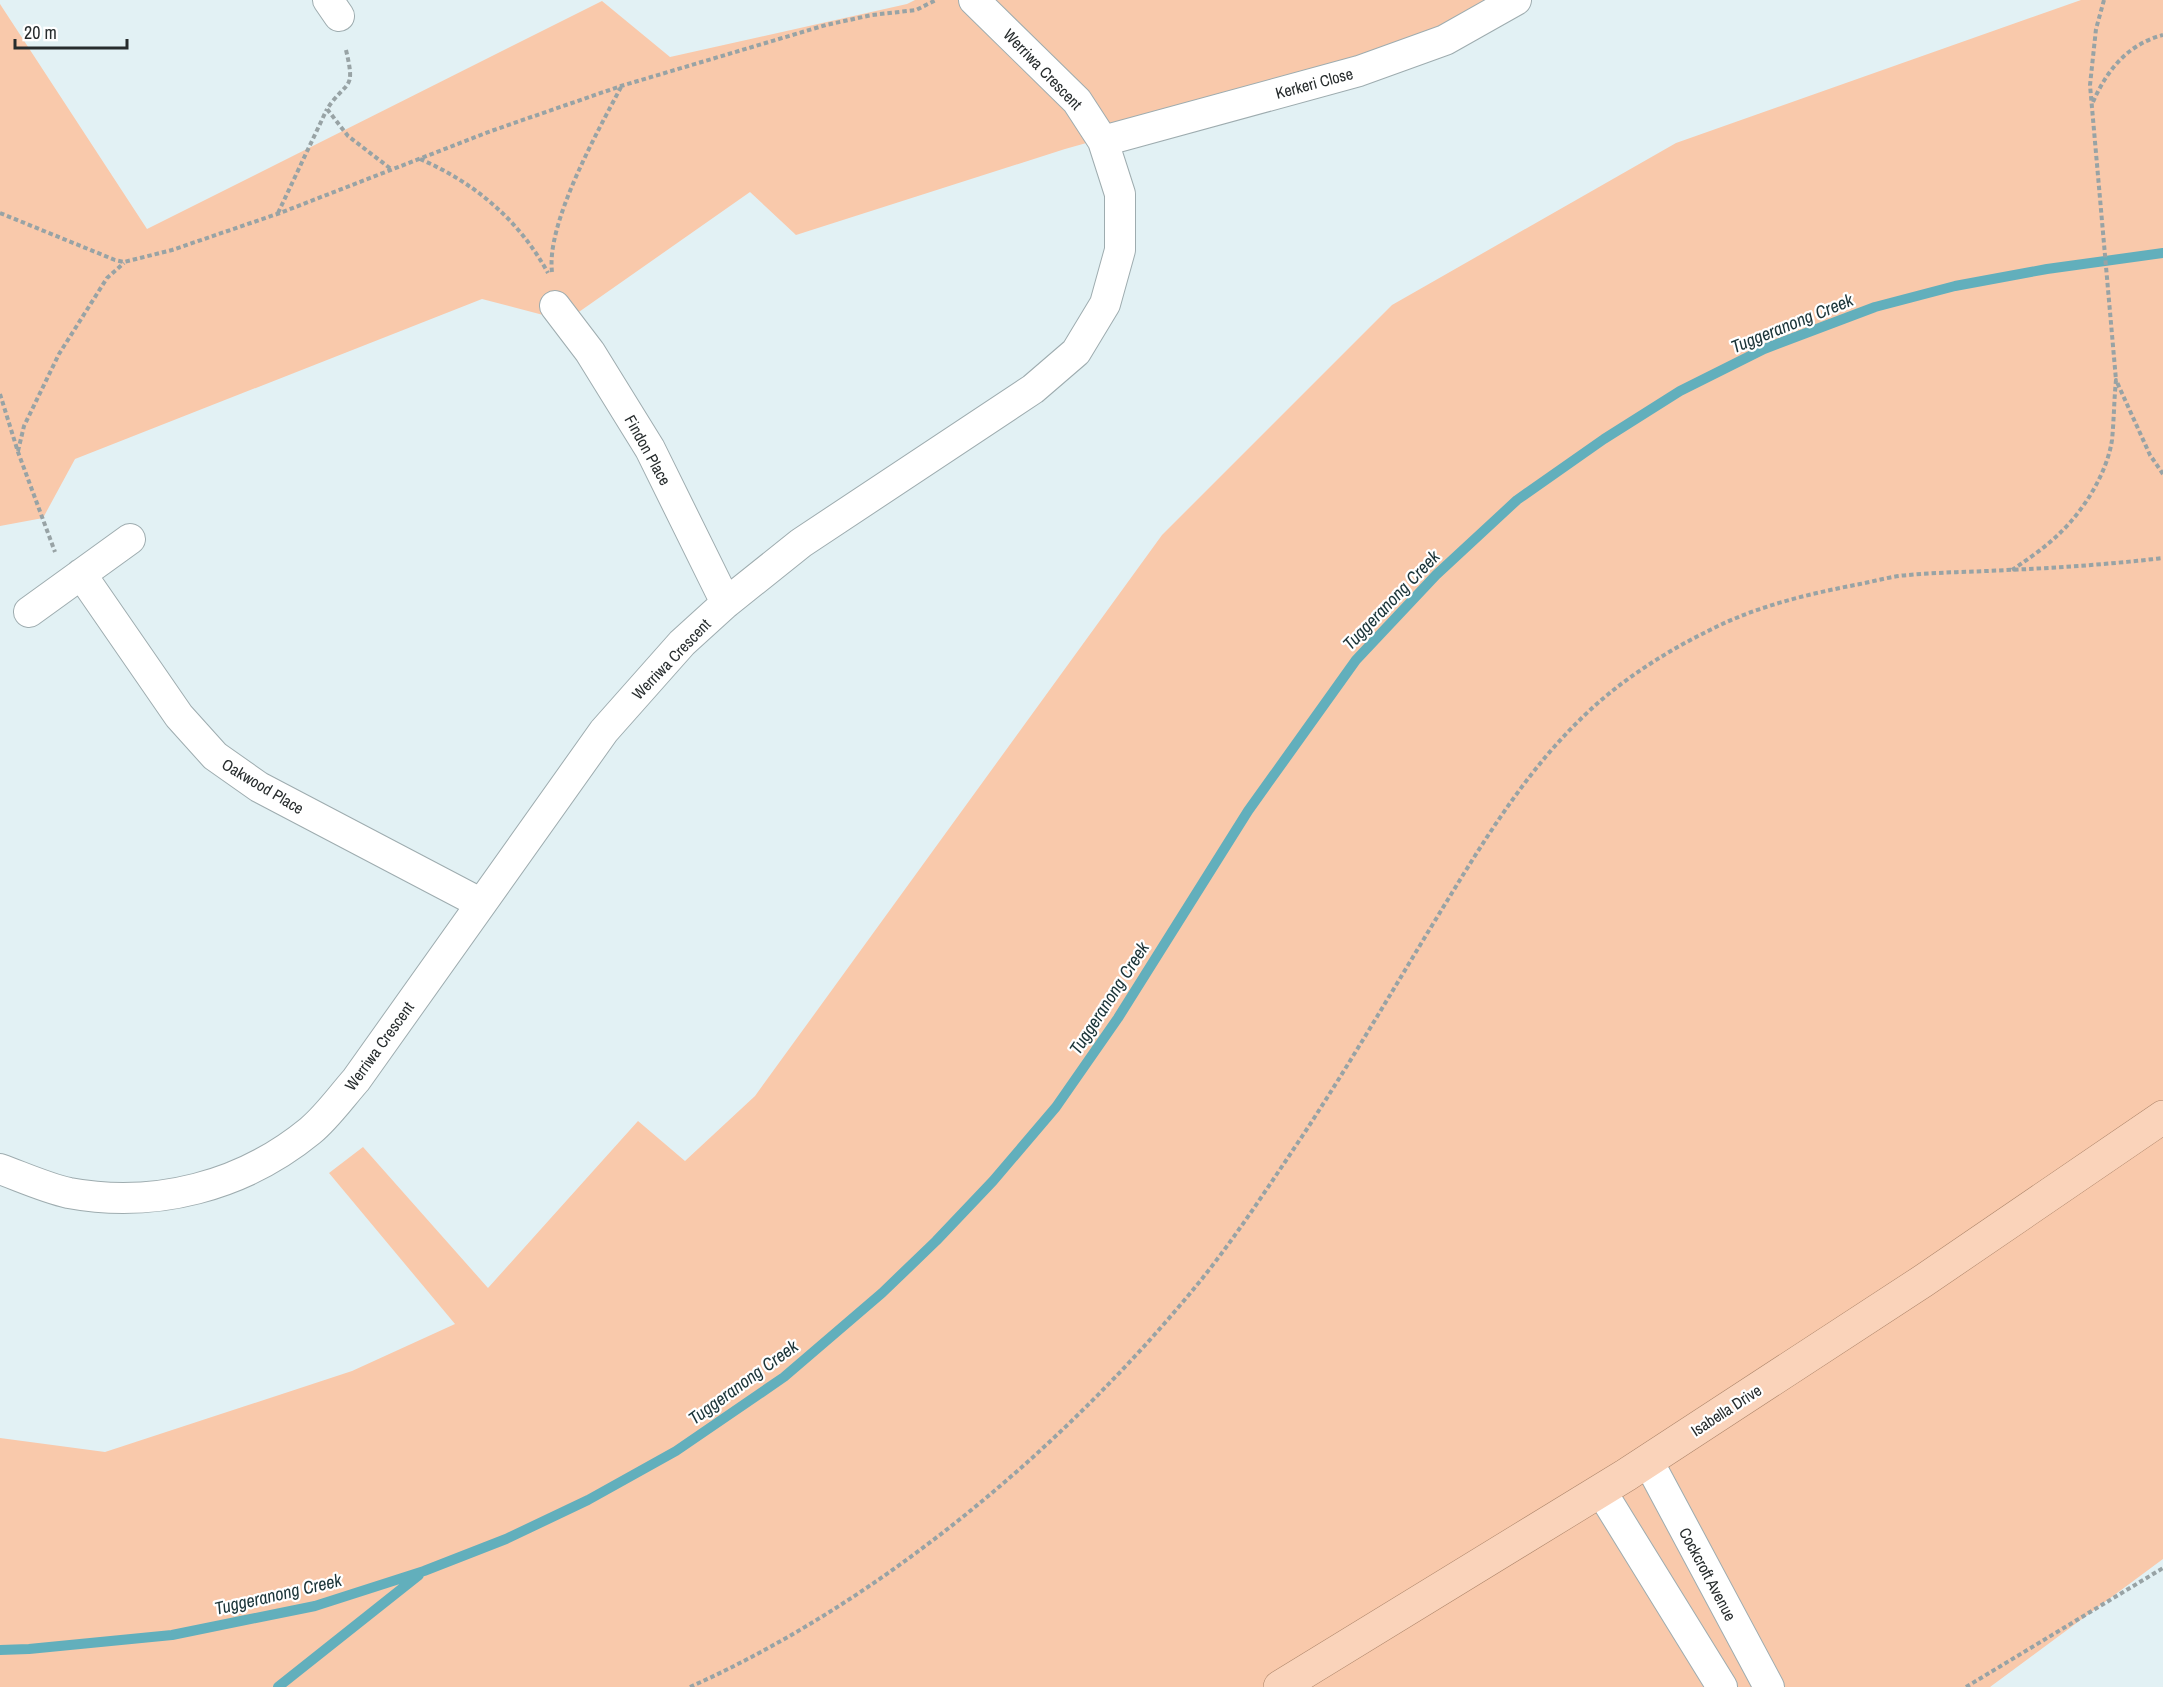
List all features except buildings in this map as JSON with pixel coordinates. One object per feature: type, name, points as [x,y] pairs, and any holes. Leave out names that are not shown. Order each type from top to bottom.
[{"type":"main road","name":"Isabella Drive","points":[[1280,1687],[1648,1461],[1923,1281],[2163,1117]]},
{"type":"street","name":"Werriwa Crescent","points":[[0,1169],[66,1192],[99,1197],[165,1197],[228,1180],[286,1149],[312,1129],[356,1080],[603,731],[682,643],[726,603],[801,543],[1033,389],[1076,352],[1105,304],[1120,250],[1120,194],[1103,141],[1077,101],[974,0]]},
{"type":"street","name":"Kerkeri Close","points":[[1103,141],[1359,71],[1445,40],[1516,0]]},
{"type":"street","name":"Findon Place","points":[[555,306],[590,352],[650,449],[726,603]]},
{"type":"street","points":[[29,612],[130,539]]},
{"type":"street","name":"Oakwood Place","points":[[81,574],[179,716],[215,756],[259,788],[480,903]]},
{"type":"street","name":"Cockcroft Avenue","points":[[1648,1461],[1769,1687]]},
{"type":"street","points":[[1601,1491],[1722,1687]]},
{"type":"path","points":[[0,213],[124,262],[172,250],[278,213],[491,131],[621,86],[826,25],[872,15],[916,10],[936,0]]},
{"type":"path","points":[[2011,570],[2060,533],[2080,510],[2096,485],[2112,441],[2116,380],[2090,85],[2096,29],[2104,0]]},
{"type":"path","points":[[278,213],[327,109],[347,87],[351,74],[333,8]]},
{"type":"path","points":[[2093,102],[2102,80],[2125,54],[2134,46],[2163,35]]},
{"type":"path","points":[[419,159],[435,165],[505,213],[534,248],[553,281],[551,252],[564,207],[588,151],[621,86]]},
{"type":"path","points":[[327,109],[348,136],[392,170]]},
{"type":"path","points":[[18,451],[24,426],[59,354],[107,278],[124,262]]},
{"type":"path","points":[[2116,380],[2150,455],[2163,474]]},
{"type":"path","points":[[0,394],[18,451],[63,571],[81,574]]},
{"type":"path","points":[[690,1687],[767,1650],[828,1614],[909,1558],[1005,1481],[1102,1391],[1167,1321],[1239,1229],[1306,1130],[1489,832],[1528,779],[1563,737],[1619,686],[1670,651],[1711,629],[1774,604],[1826,591],[1905,575],[2092,566],[2163,558]]},
{"type":"path","points":[[1966,1687],[2163,1568]]},
{"type":"shaded area","points":[[915,0],[1510,0],[1418,50],[1065,149],[796,235],[750,192],[566,321],[482,299],[75,459],[43,518],[0,526],[0,4],[147,229],[602,1],[670,57],[907,4]]},
{"type":"shaded area","points":[[2081,0],[2163,0],[2163,1559],[1990,1687],[0,1687],[0,1438],[105,1452],[352,1371],[455,1324],[329,1173],[363,1147],[488,1288],[638,1121],[685,1161],[755,1096],[1162,535],[1392,305],[1676,143]]},
{"type":"waterway","name":"Tuggeranong Creek","points":[[0,1650],[172,1635],[315,1606],[424,1571],[506,1539],[588,1500],[676,1451],[784,1377],[882,1293],[993,1181],[1056,1107],[1118,1018],[1248,811],[1356,660],[1436,575],[1517,500],[1604,439],[1680,391],[1764,349],[1875,307],[1955,286],[2047,269],[2163,253]]},
{"type":"waterway","points":[[278,1687],[419,1575]]}]
